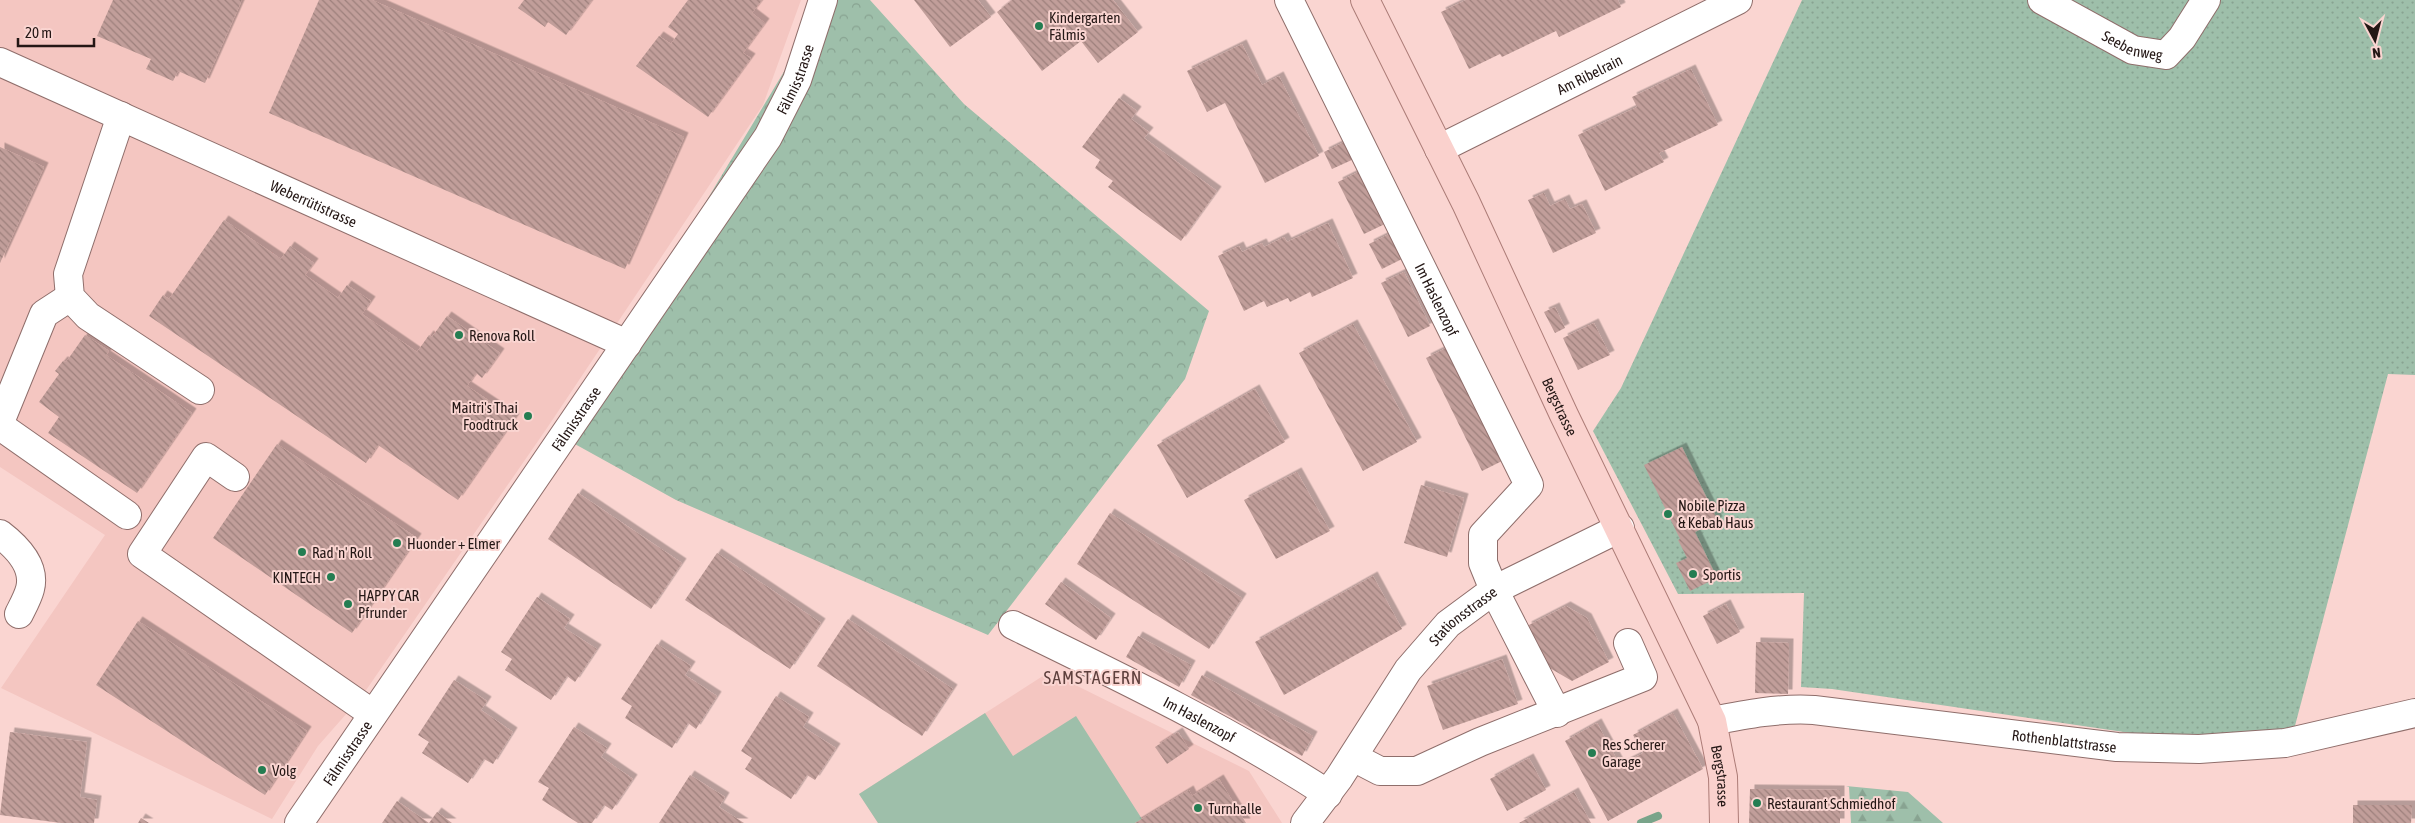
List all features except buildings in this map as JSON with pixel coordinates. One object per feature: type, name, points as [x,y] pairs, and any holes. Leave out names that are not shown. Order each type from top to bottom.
[{"type":"main road","name":"Bergstrasse","points":[[1365,0],[1439,149],[1712,722],[1723,777],[1724,823]]},
{"type":"street","name":"Fälmisstrasse","points":[[299,823],[730,194],[781,115],[797,80],[823,0]]},
{"type":"street","name":"Im Haslenzopf","points":[[1289,0],[1529,485],[1483,535],[1483,563],[1494,590]]},
{"type":"street","name":"Am Ribelrain","points":[[1439,149],[1738,0]]},
{"type":"street","name":"Seebenweg","points":[[2042,0],[2133,50],[2166,55],[2182,38],[2206,0]]},
{"type":"street","name":"Weberrütistrasse","points":[[0,62],[627,344]]},
{"type":"street","points":[[121,116],[68,274],[70,297],[88,316],[200,390]]},
{"type":"street","points":[[70,297],[44,314],[0,424],[127,515]]},
{"type":"street","points":[[235,477],[206,457],[142,554],[373,714]]},
{"type":"street","name":"Stationsstrasse","points":[[1305,823],[1328,794],[1353,757],[1408,670],[1448,624],[1494,590],[1620,528]]},
{"type":"street","points":[[0,534],[14,544],[29,565],[31,588],[19,614]]},
{"type":"street","points":[[1494,590],[1557,712]]},
{"type":"street","name":"Im Haslenzopf","points":[[1013,625],[1240,741],[1328,794]]},
{"type":"street","points":[[1353,757],[1380,771],[1417,771],[1480,742],[1643,677],[1628,643]]},
{"type":"street","name":"Rothenblattstrasse","points":[[1712,722],[1758,712],[1788,709],[1814,710],[2117,747],[2199,749],[2285,743],[2415,713]]},
{"type":"shaded area","points":[[0,0],[801,0],[763,105],[547,428],[362,696],[318,746],[272,819],[1,688],[105,535],[0,467]]},
{"type":"shaded area","points":[[1049,672],[1249,771],[1282,823],[878,823],[859,794]]},
{"type":"green space","points":[[827,0],[870,0],[964,104],[1209,311],[1185,379],[988,635],[676,500],[564,438]]},
{"type":"green space","points":[[1802,0],[2415,0],[2415,375],[2388,374],[2287,756],[1832,689],[1801,687],[1804,593],[1678,594],[1593,431],[1621,388]]},
{"type":"green space","points":[[985,713],[1013,756],[1076,716],[1142,819],[1135,823],[878,823],[859,794]]},
{"type":"green space","points":[[1846,786],[1908,792],[1943,823],[1851,823],[1849,787]]},
{"type":"waterway","points":[[1641,823],[1658,816]]},
{"type":"place","name":"Kindergarten Fälmis","points":[[1039,26]]},
{"type":"place","name":"Renova Roll","points":[[459,335]]},
{"type":"place","name":"Maitri's Thai Foodtruck","points":[[528,416]]},
{"type":"place","name":"Nobile Pizza & Kebab Haus","points":[[1668,514]]},
{"type":"place","name":"Huonder + Elmer","points":[[397,543]]},
{"type":"place","name":"Rad 'n' Roll","points":[[302,552]]},
{"type":"place","name":"Sportis","points":[[1693,574]]},
{"type":"place","name":"KINTECH","points":[[331,577]]},
{"type":"place","name":"HAPPY CAR Pfrunder","points":[[348,604]]},
{"type":"place","name":"Res Scherer Garage","points":[[1592,753]]},
{"type":"place","name":"Volg","points":[[262,770]]},
{"type":"place","name":"Restaurant Schmiedhof","points":[[1757,803]]},
{"type":"place","name":"Turnhalle","points":[[1198,808]]},
{"type":"district","name":"SAMSTAGERN","points":[[1093,677]]}]
